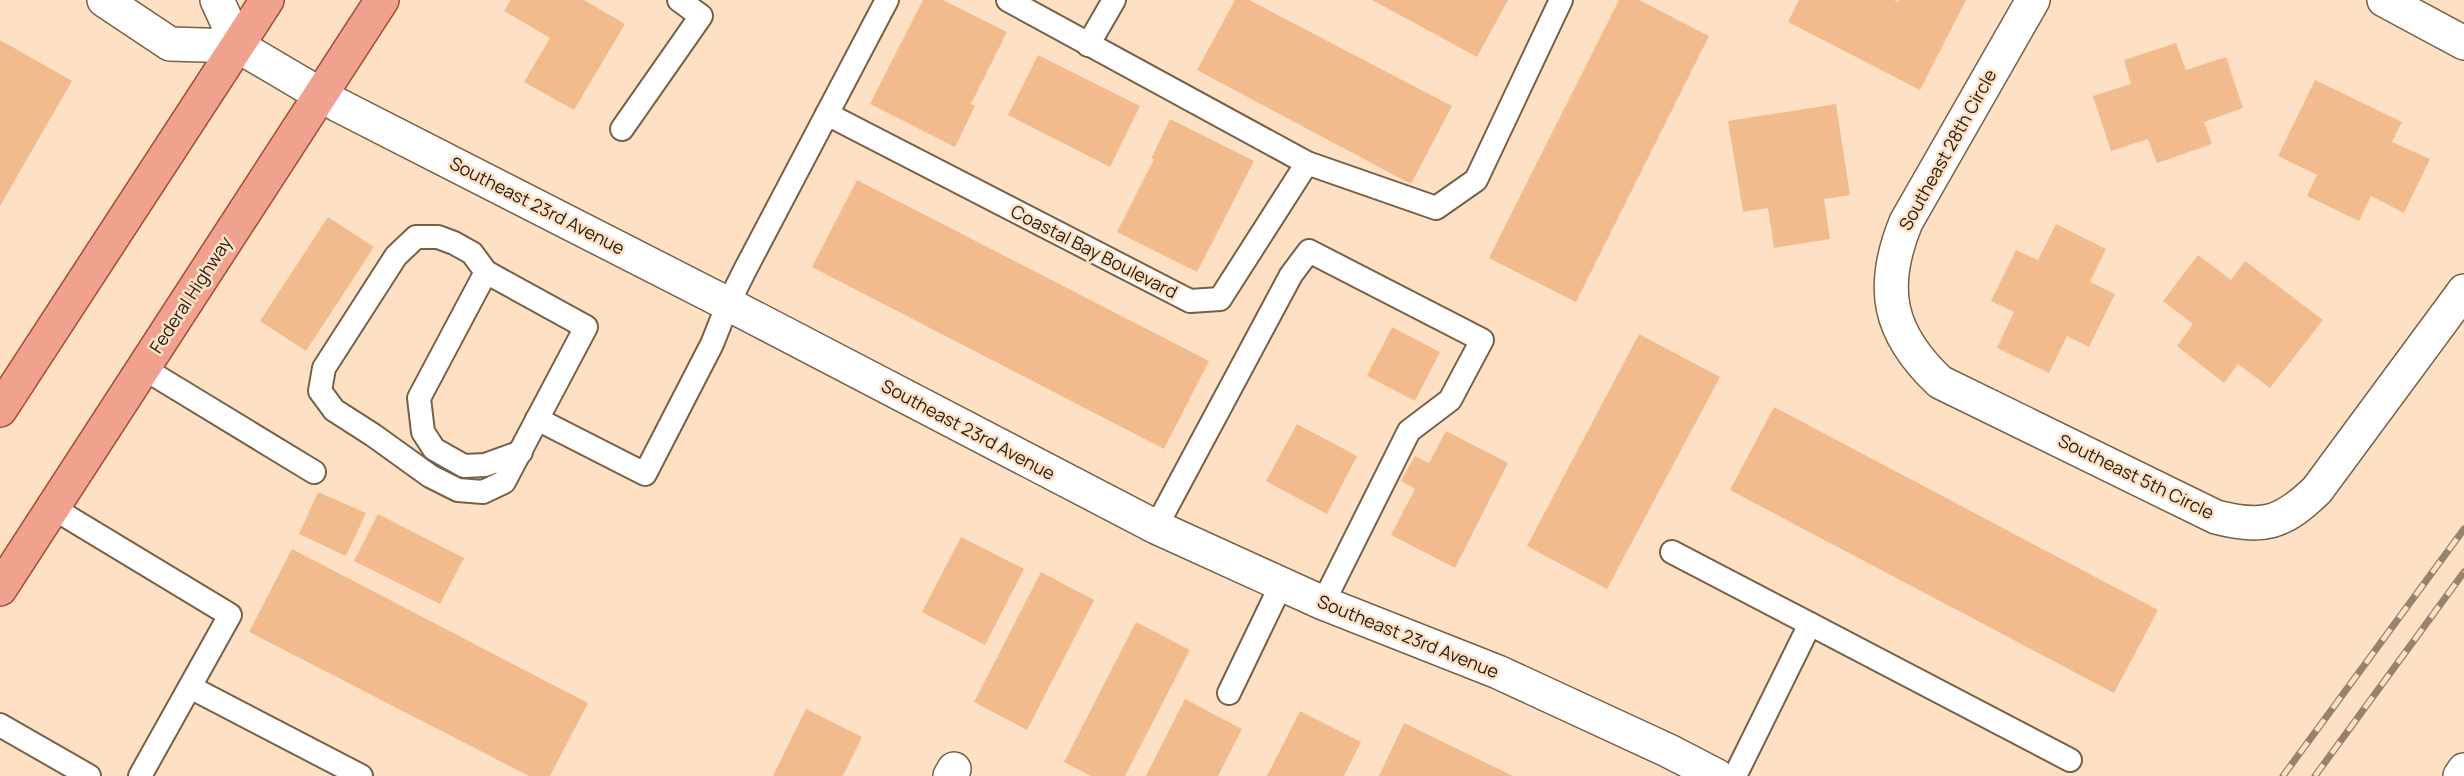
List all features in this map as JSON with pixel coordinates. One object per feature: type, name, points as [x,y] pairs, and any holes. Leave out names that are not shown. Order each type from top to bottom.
[{"type":"main road","points":[[0,410],[267,0]]},
{"type":"main road","name":"Federal Highway","points":[[0,589],[382,0]]},
{"type":"street","points":[[104,0],[170,44],[238,45],[217,0]]},
{"type":"street","name":"Southeast 28th Circle","points":[[1893,309],[1890,279],[1894,250],[1906,222],[2033,0]]},
{"type":"street","points":[[2384,0],[2464,43]]},
{"type":"street","name":"Southeast 23rd Avenue","points":[[238,45],[321,96],[728,304],[1156,527],[1323,603],[1498,672],[1669,751],[1717,776]]},
{"type":"street","name":"Southeast 5th Circle","points":[[1893,309],[1903,338],[1920,362],[1940,382],[2216,517],[2243,524],[2271,521],[2297,509],[2317,490],[2464,291]]},
{"type":"street","points":[[2460,776],[2464,770]]},
{"type":"lane","points":[[622,129],[701,16],[679,0]]},
{"type":"lane","points":[[537,419],[645,474],[712,344],[728,304],[887,0]]},
{"type":"lane","points":[[1008,0],[1307,163],[1436,208],[1476,180],[1561,0]]},
{"type":"lane","points":[[1089,45],[1114,0]]},
{"type":"lane","name":"Coastal Bay Boulevard","points":[[827,114],[1190,301],[1220,299],[1307,163]]},
{"type":"lane","points":[[416,237],[438,237],[454,243],[472,253],[486,272],[586,327],[504,482],[483,492],[458,490],[430,476],[334,410],[320,391],[324,368],[396,256],[416,237]]},
{"type":"lane","points":[[1156,527],[1291,274],[1309,251],[1482,340],[1450,400],[1409,431],[1323,603]]},
{"type":"lane","points":[[486,272],[419,398],[423,432],[434,449],[464,466],[485,465],[520,452]]},
{"type":"lane","points":[[143,368],[314,472]]},
{"type":"lane","points":[[53,508],[230,615],[140,776]]},
{"type":"lane","points":[[1672,552],[2070,760]]},
{"type":"lane","points":[[1229,693],[1281,585]]},
{"type":"lane","points":[[1735,776],[1810,624]]},
{"type":"lane","points":[[190,687],[361,776]]},
{"type":"lane","points":[[0,725],[89,776]]},
{"type":"building","points":[[511,0],[584,0],[625,24],[574,110],[524,82],[550,38],[504,11]]},
{"type":"building","points":[[923,0],[943,0],[1007,32],[971,104],[975,106],[955,147],[870,104]]},
{"type":"building","points":[[1235,0],[1249,0],[1452,106],[1411,184],[1197,70]]},
{"type":"building","points":[[1372,0],[1508,0],[1477,57]]},
{"type":"building","points":[[1619,0],[1639,0],[1709,36],[1576,302],[1489,258]]},
{"type":"building","points":[[1799,0],[1894,0],[1898,2],[1899,0],[1966,0],[1920,90],[1788,22]]},
{"type":"building","points":[[0,40],[72,81],[0,206]]},
{"type":"building","points":[[2176,43],[2186,70],[2226,57],[2243,108],[2204,122],[2212,144],[2157,163],[2148,139],[2111,151],[2093,96],[2131,84],[2124,60]]},
{"type":"building","points":[[1038,55],[1140,106],[1110,167],[1008,115]]},
{"type":"building","points":[[2315,80],[2402,122],[2392,142],[2430,159],[2404,213],[2371,196],[2359,221],[2307,196],[2317,175],[2278,156]]},
{"type":"building","points":[[1836,104],[1850,195],[1824,199],[1830,239],[1774,248],[1768,208],[1743,212],[1728,121]]},
{"type":"building","points":[[1170,119],[1254,161],[1197,272],[1117,232],[1154,159],[1151,159]]},
{"type":"building","points":[[857,180],[1209,361],[1164,449],[812,267]]},
{"type":"building","points":[[328,217],[374,247],[306,351],[260,321]]},
{"type":"building","points":[[2056,224],[2106,249],[2090,282],[2115,294],[2089,347],[2067,336],[2049,373],[1997,348],[2014,312],[1991,301],[2016,250],[2038,260]]},
{"type":"building","points":[[2198,255],[2231,280],[2245,261],[2323,320],[2270,388],[2238,364],[2224,383],[2177,346],[2193,324],[2163,301]]},
{"type":"building","points":[[1392,327],[1440,352],[1415,401],[1367,376]]},
{"type":"building","points":[[1639,334],[1720,377],[1607,589],[1527,546]]},
{"type":"building","points":[[1774,407],[2158,610],[2114,693],[1730,490]]},
{"type":"building","points":[[1297,424],[1357,456],[1327,514],[1266,481]]},
{"type":"building","points":[[1446,431],[1508,463],[1455,568],[1391,535],[1415,489],[1401,481],[1415,456],[1429,463]]},
{"type":"building","points":[[318,492],[366,513],[346,556],[299,534]]},
{"type":"building","points":[[378,514],[464,558],[440,604],[354,561]]},
{"type":"building","points":[[961,537],[1024,569],[985,645],[922,612]]},
{"type":"building","points":[[292,549],[588,703],[550,776],[529,776],[249,632]]},
{"type":"building","points":[[1041,572],[1094,600],[1027,730],[974,702]]},
{"type":"building","points":[[1136,622],[1190,650],[1125,776],[1091,776],[1064,762]]},
{"type":"building","points":[[1185,699],[1242,729],[1218,776],[1146,776]]},
{"type":"building","points":[[806,709],[862,737],[843,776],[773,776]]},
{"type":"building","points":[[1300,711],[1361,742],[1344,776],[1267,776]]},
{"type":"building","points":[[1404,723],[1513,776],[1379,776]]},
{"type":"railway","points":[[2283,776],[2464,529]]},
{"type":"railway","points":[[2315,776],[2464,572]]}]
